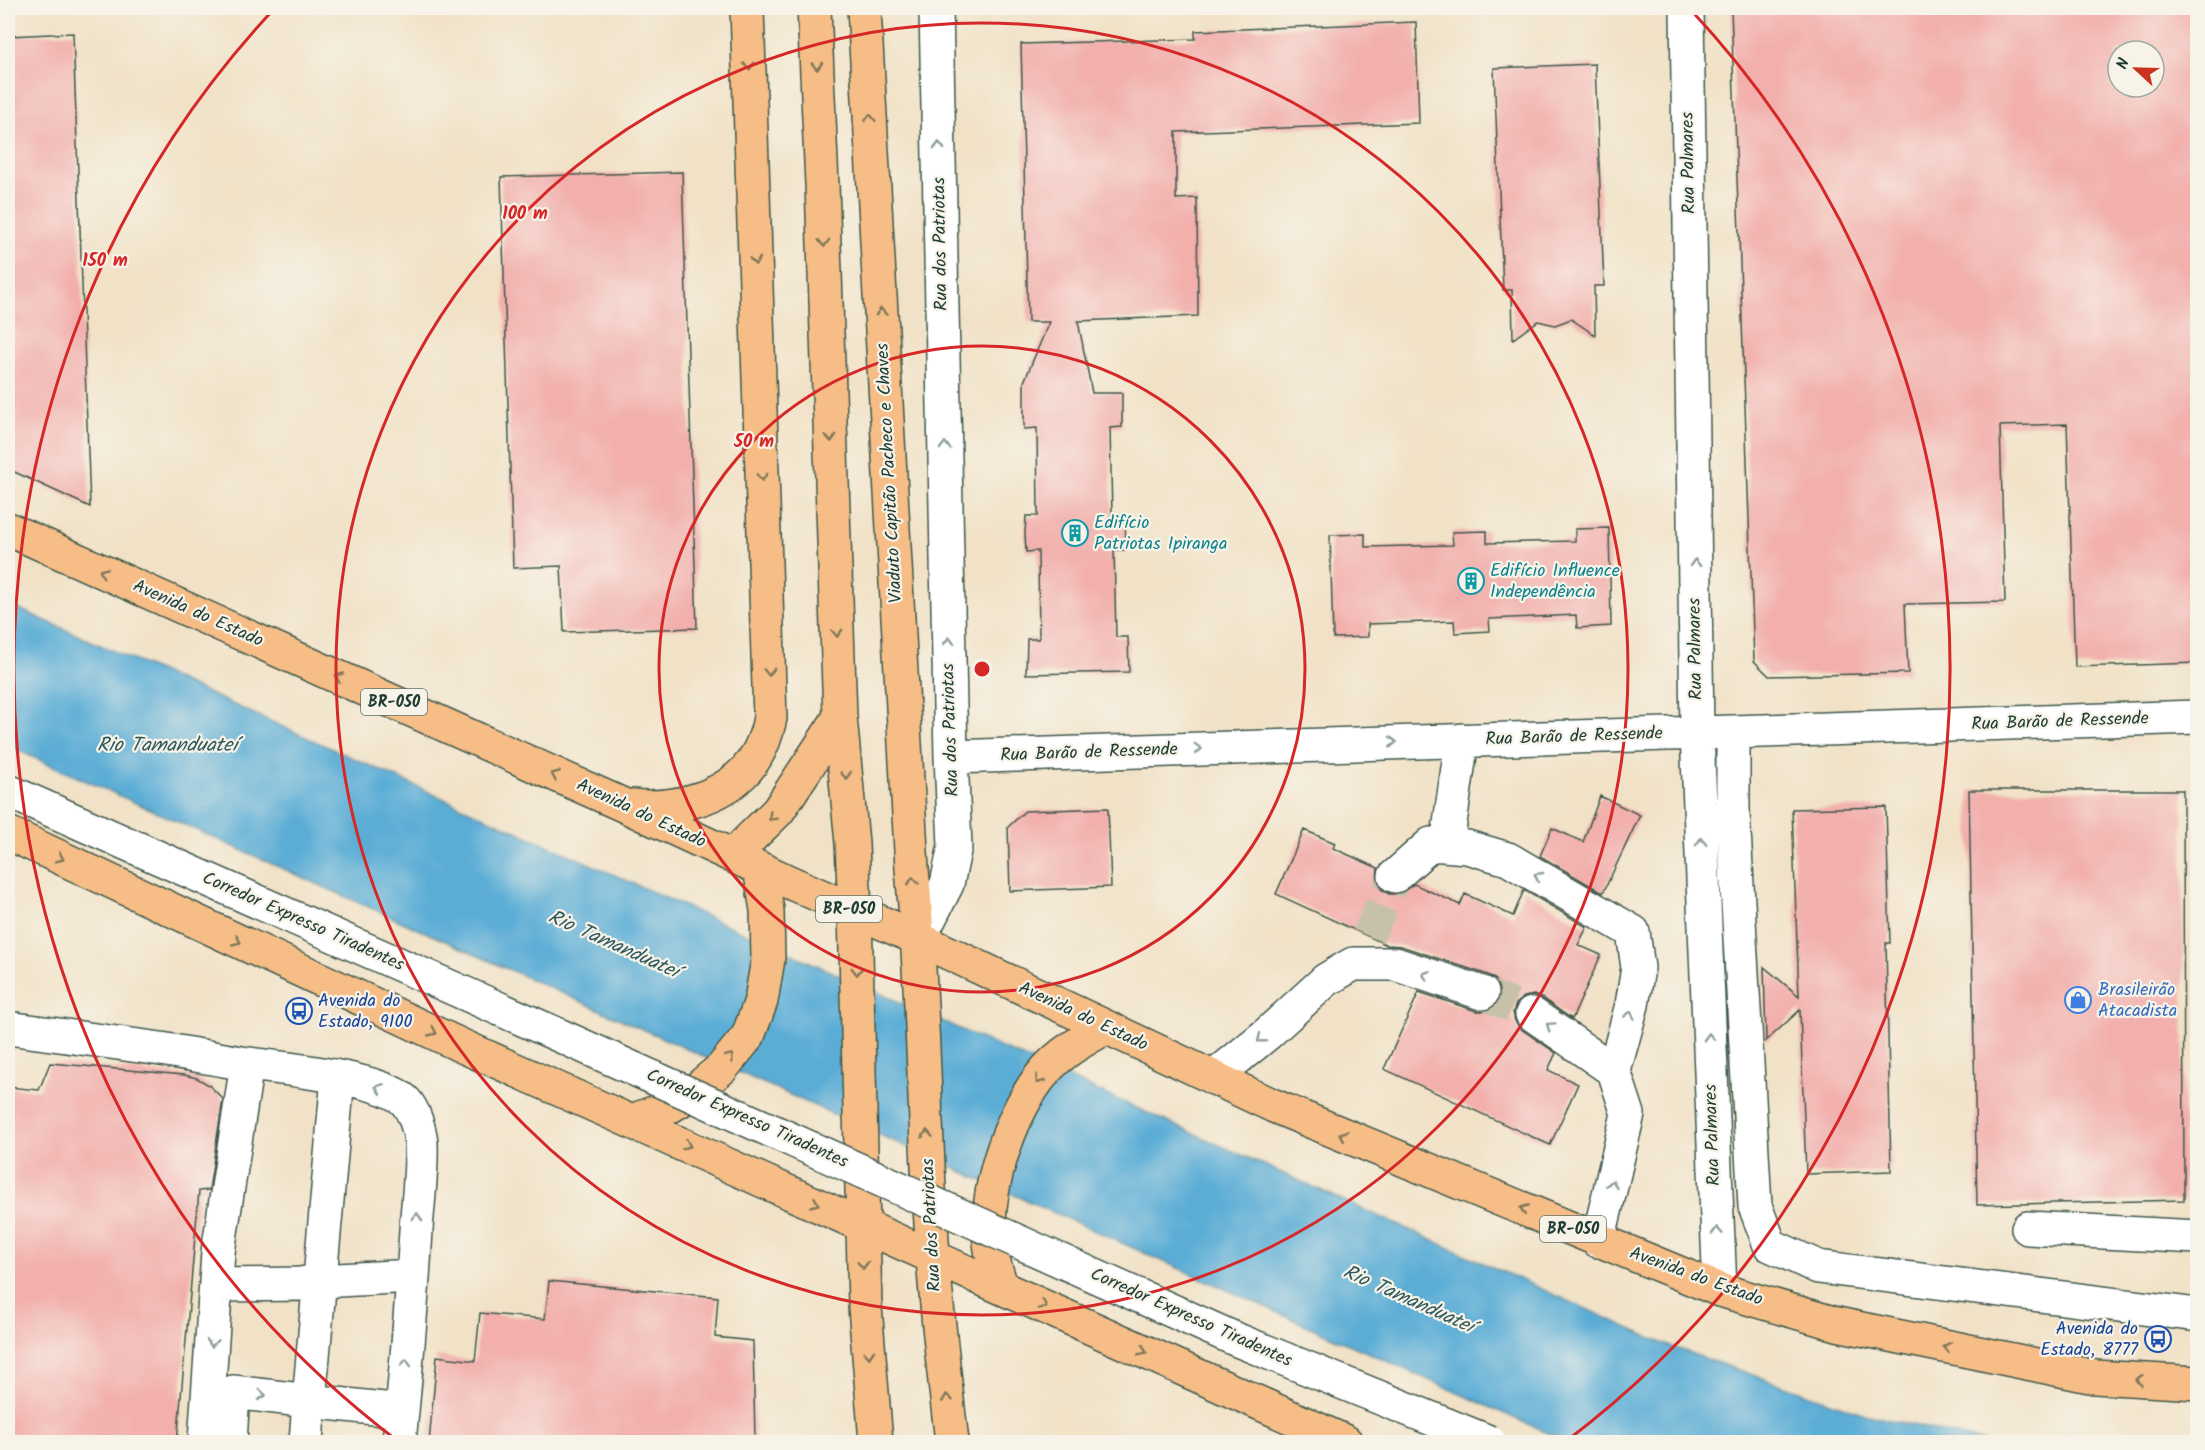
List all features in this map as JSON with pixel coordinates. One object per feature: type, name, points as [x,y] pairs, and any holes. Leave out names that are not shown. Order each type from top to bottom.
[{"type":"main road","points":[[621,804],[647,807],[674,805],[700,798],[725,786],[741,775],[753,759],[766,739],[770,718],[747,8]]},
{"type":"main road","points":[[814,8],[823,196],[840,717],[852,843],[855,912],[861,1224],[876,1443]]},
{"type":"main road","name":"Viaduto Capitão Pacheco e Chaves","points":[[864,8],[912,869],[919,939]]},
{"type":"main road","name":"Avenida do Estado","points":[[8,529],[919,939],[1285,1111],[1720,1290],[1837,1324],[2095,1377],[2198,1383]]},
{"type":"main road","points":[[632,1121],[669,1107],[692,1094],[722,1068],[748,1036],[761,1000],[768,959],[767,910],[746,863],[840,717]]},
{"type":"main road","points":[[8,833],[319,980],[1346,1443]]},
{"type":"main road","name":"Rua dos Patriotas","points":[[919,939],[933,1255],[941,1353],[952,1443]]},
{"type":"main road","points":[[1002,1287],[990,1246],[990,1210],[1000,1159],[1012,1127],[1018,1112],[1045,1071],[1064,1053],[1105,1028]]},
{"type":"main road","points":[[858,1443],[872,1401]]},
{"type":"street","name":"Rua dos Patriotas","points":[[919,939],[947,884],[956,846],[951,758],[936,8]]},
{"type":"street","name":"Rua Palmares","points":[[1687,8],[1697,732],[1720,1290]]},
{"type":"street","name":"Rua Barão de Ressende","points":[[951,758],[2198,717]]},
{"type":"street","points":[[1733,734],[1734,825],[1755,1206],[1770,1245],[1818,1267],[2198,1315]]},
{"type":"street","points":[[1447,844],[1462,741]]},
{"type":"street","name":"Corredor Expresso Tiradentes","points":[[8,791],[1235,1339],[1489,1443]]},
{"type":"street","points":[[1395,876],[1431,844],[1467,847],[1508,859],[1633,932],[1638,968],[1632,1005],[1614,1071],[1628,1114],[1598,1241]]},
{"type":"street","points":[[1213,1078],[1267,1034],[1360,950],[1482,993]]},
{"type":"street","points":[[1532,1014],[1614,1071]]},
{"type":"street","points":[[8,1028],[338,1077],[369,1084],[405,1101],[413,1113],[421,1142],[399,1443]]},
{"type":"street","points":[[205,1443],[218,1252],[247,1064]]},
{"type":"street","points":[[306,1443],[338,1077]]},
{"type":"street","points":[[2028,1228],[2198,1237]]},
{"type":"street","points":[[216,1285],[300,1284],[413,1276]]},
{"type":"street","points":[[230,1443],[233,1392],[402,1410]]},
{"type":"water","name":"Rio Tamanduateí","points":[[8,604],[1667,1345],[1868,1415],[1986,1442],[1568,1442],[8,746]]},
{"type":"building","points":[[1731,8],[2198,8],[2198,663],[2075,667],[2067,424],[2000,426],[2005,602],[1905,604],[1908,673],[1769,676],[1754,661]]},
{"type":"building","points":[[1416,22],[1419,123],[1176,132],[1176,199],[1197,198],[1198,316],[1078,321],[1092,393],[1122,393],[1122,427],[1110,428],[1112,515],[1125,515],[1126,550],[1114,550],[1116,637],[1128,637],[1129,672],[1026,674],[1027,639],[1039,639],[1038,551],[1026,552],[1025,534],[1026,516],[1038,516],[1037,428],[1024,429],[1024,382],[1049,322],[1028,322],[1021,44],[1195,39],[1195,31]]},
{"type":"building","points":[[73,33],[90,507],[8,469],[8,36]]},
{"type":"building","points":[[1595,64],[1604,286],[1594,286],[1595,335],[1571,319],[1555,325],[1538,321],[1513,339],[1512,290],[1503,290],[1494,68]]},
{"type":"building","points":[[682,172],[697,628],[564,632],[561,566],[513,568],[501,177]]},
{"type":"building","name":"Edifício Influence Independência","points":[[1609,528],[1611,626],[1577,628],[1576,615],[1489,619],[1490,631],[1455,633],[1454,621],[1368,624],[1368,637],[1333,638],[1330,535],[1365,534],[1365,547],[1453,545],[1452,532],[1487,531],[1487,543],[1575,541],[1575,529]]},
{"type":"building","name":"Brasileirão Atacadista","points":[[1969,790],[2183,790],[2184,1200],[1977,1205]]},
{"type":"building","points":[[1600,796],[1640,815],[1603,893],[1540,856],[1552,828],[1583,842]]},
{"type":"building","points":[[1886,807],[1890,943],[1886,943],[1891,1171],[1806,1174],[1800,1010],[1766,1041],[1764,967],[1799,996],[1792,809]]},
{"type":"building","points":[[1108,808],[1111,887],[1010,891],[1008,827],[1025,811]]},
{"type":"building","points":[[1304,830],[1335,843],[1333,848],[1378,868],[1377,880],[1381,889],[1389,894],[1399,894],[1414,884],[1460,905],[1465,894],[1513,916],[1524,890],[1587,927],[1578,945],[1601,955],[1572,1019],[1534,995],[1524,997],[1516,1004],[1513,1012],[1515,1021],[1521,1029],[1556,1053],[1548,1070],[1578,1084],[1550,1145],[1384,1069],[1419,992],[1476,1011],[1485,1011],[1495,1007],[1500,998],[1500,989],[1496,980],[1488,975],[1401,946],[1387,945],[1276,894]]},
{"type":"building","points":[[50,1063],[184,1075],[197,1078],[209,1085],[223,1099],[209,1190],[199,1191],[177,1443],[8,1443],[8,1087],[39,1090]]},
{"type":"building","points":[[549,1281],[718,1297],[715,1337],[753,1341],[755,1443],[429,1443],[437,1356],[475,1361],[480,1313],[545,1319]]},
{"type":"tunnel","points":[[1368,936],[1395,876]]},
{"type":"tunnel","points":[[1482,993],[1532,1014]]},
{"type":"place","name":"Edifício Patriotas Ipiranga","points":[[1075,533]]},
{"type":"place","name":"Edifício Influence Independência","points":[[1471,581]]},
{"type":"place","name":"Brasileirão Atacadista","points":[[2078,1000]]},
{"type":"place","name":"Avenida do Estado, 9100","points":[[299,1011]]},
{"type":"place","name":"Avenida do Estado, 8777","points":[[2158,1339]]}]
